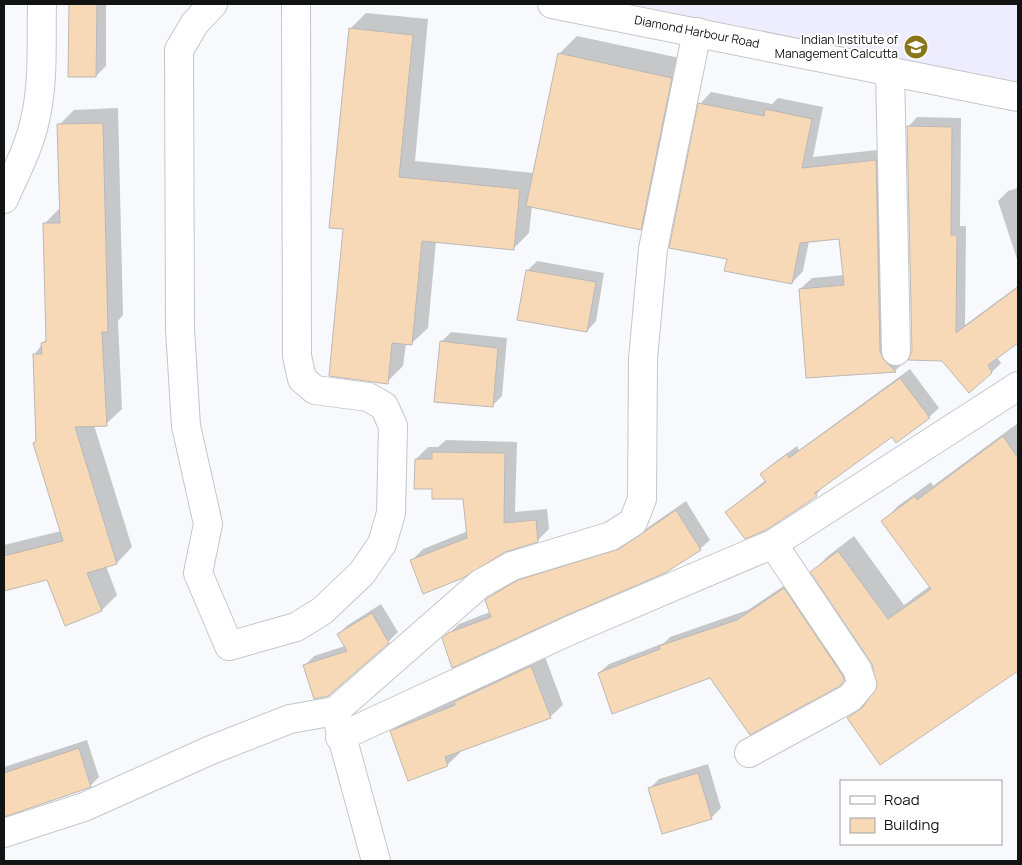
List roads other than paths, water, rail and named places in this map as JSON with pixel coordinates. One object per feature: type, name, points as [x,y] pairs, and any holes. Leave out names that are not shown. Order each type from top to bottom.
[{"type":"main road","points":[[4,200],[27,147],[35,120],[40,90],[42,4]]},
{"type":"main road","points":[[213,4],[194,22],[179,50],[180,329],[186,426],[208,524],[198,573],[229,646],[296,627],[322,611],[362,573],[382,544],[391,513],[393,426],[384,406],[368,397],[315,390],[302,379],[297,356],[296,4]]},
{"type":"main road","name":"Diamond Harbour Road","points":[[562,5],[1018,97]]},
{"type":"main road","points":[[4,833],[84,807],[211,750],[290,719],[334,711],[480,584],[512,566],[611,536],[632,522],[642,499],[643,359],[653,249],[697,32]]},
{"type":"main road","points":[[890,70],[896,351]]},
{"type":"main road","points":[[340,737],[571,630],[774,544],[1018,386]]},
{"type":"main road","points":[[749,753],[850,698],[862,684],[857,668],[774,544]]},
{"type":"main road","points":[[334,711],[376,861]]},
{"type":"place","name":"Indian Institute of Management Calcutta","points":[[916,47]]}]
